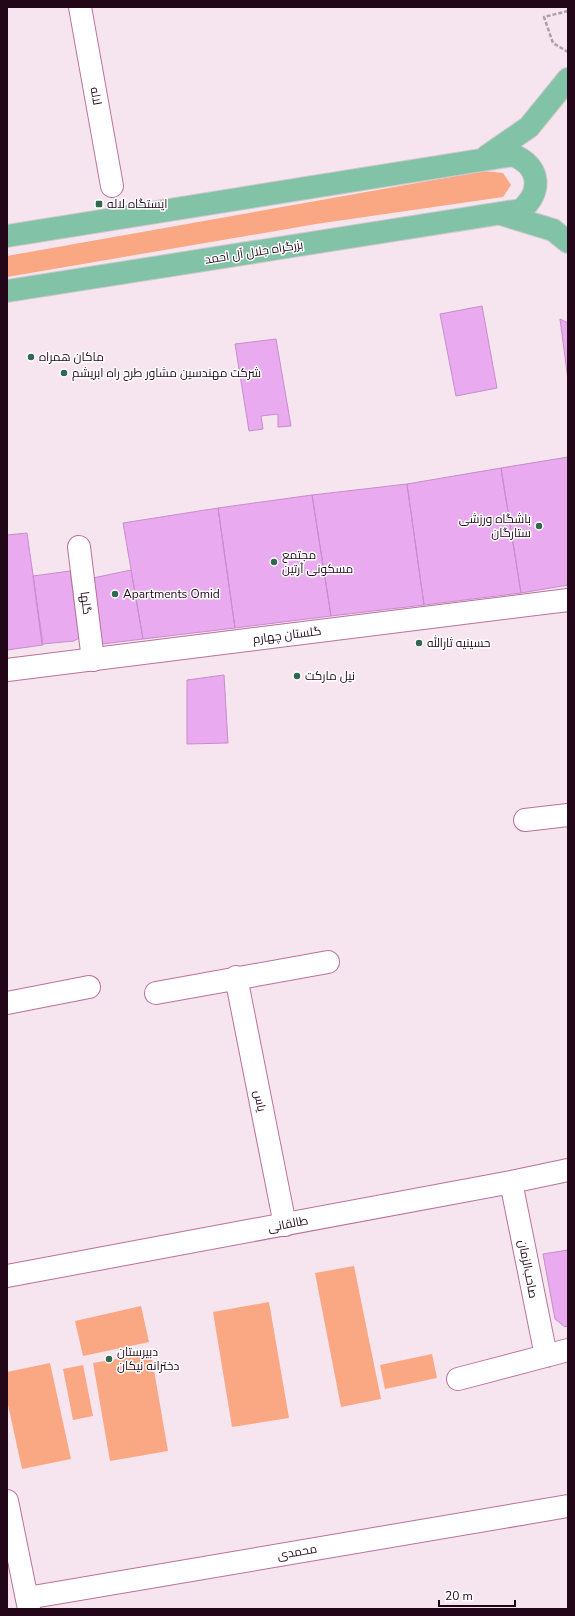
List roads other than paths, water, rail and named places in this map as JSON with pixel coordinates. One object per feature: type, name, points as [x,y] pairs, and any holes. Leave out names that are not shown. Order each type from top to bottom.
[{"type":"highway","points":[[7,236],[484,158],[529,126],[568,79]]},
{"type":"highway","name":"بزرگراه جلال آل احمد","points":[[7,291],[521,210],[529,203],[534,194],[536,184],[530,165],[522,158],[512,155],[484,158]]},
{"type":"highway","points":[[501,214],[554,230],[568,242]]},
{"type":"street","name":"لاله","points":[[80,7],[112,186]]},
{"type":"street","name":"گلها","points":[[79,546],[93,660]]},
{"type":"street","name":"گلستان چهارم","points":[[7,670],[568,600]]},
{"type":"street","points":[[525,820],[568,815]]},
{"type":"street","points":[[156,993],[236,977],[328,962]]},
{"type":"street","name":"یاس","points":[[236,977],[284,1225]]},
{"type":"street","points":[[7,1003],[89,987]]},
{"type":"street","name":"طالقانی","points":[[7,1276],[284,1225],[568,1170]]},
{"type":"street","name":"صاحب‌الزمان","points":[[511,1182],[546,1356]]},
{"type":"street","points":[[458,1379],[568,1350]]},
{"type":"street","points":[[7,1501],[10,1529],[28,1603]]},
{"type":"street","name":"محمدی","points":[[28,1603],[568,1506]]},
{"type":"place","name":"ایستگاه لاله","points":[[99,204]]},
{"type":"place","name":"ماکان همراه","points":[[31,357]]},
{"type":"place","name":"شرکت مهندسین مشاور طرح راه ابریشم","points":[[64,373]]},
{"type":"place","name":"باشگاه ورزشی ستارگان","points":[[539,526]]},
{"type":"place","name":"مجتمع مسکونی آرتین","points":[[274,562]]},
{"type":"place","name":"Apartments Omid","points":[[115,594]]},
{"type":"place","name":"حسینیه ثارالله","points":[[419,643]]},
{"type":"place","name":"نیل مارکت","points":[[297,676]]},
{"type":"place","name":"دبیرستان دخترانه نیکان","points":[[109,1359]]}]
